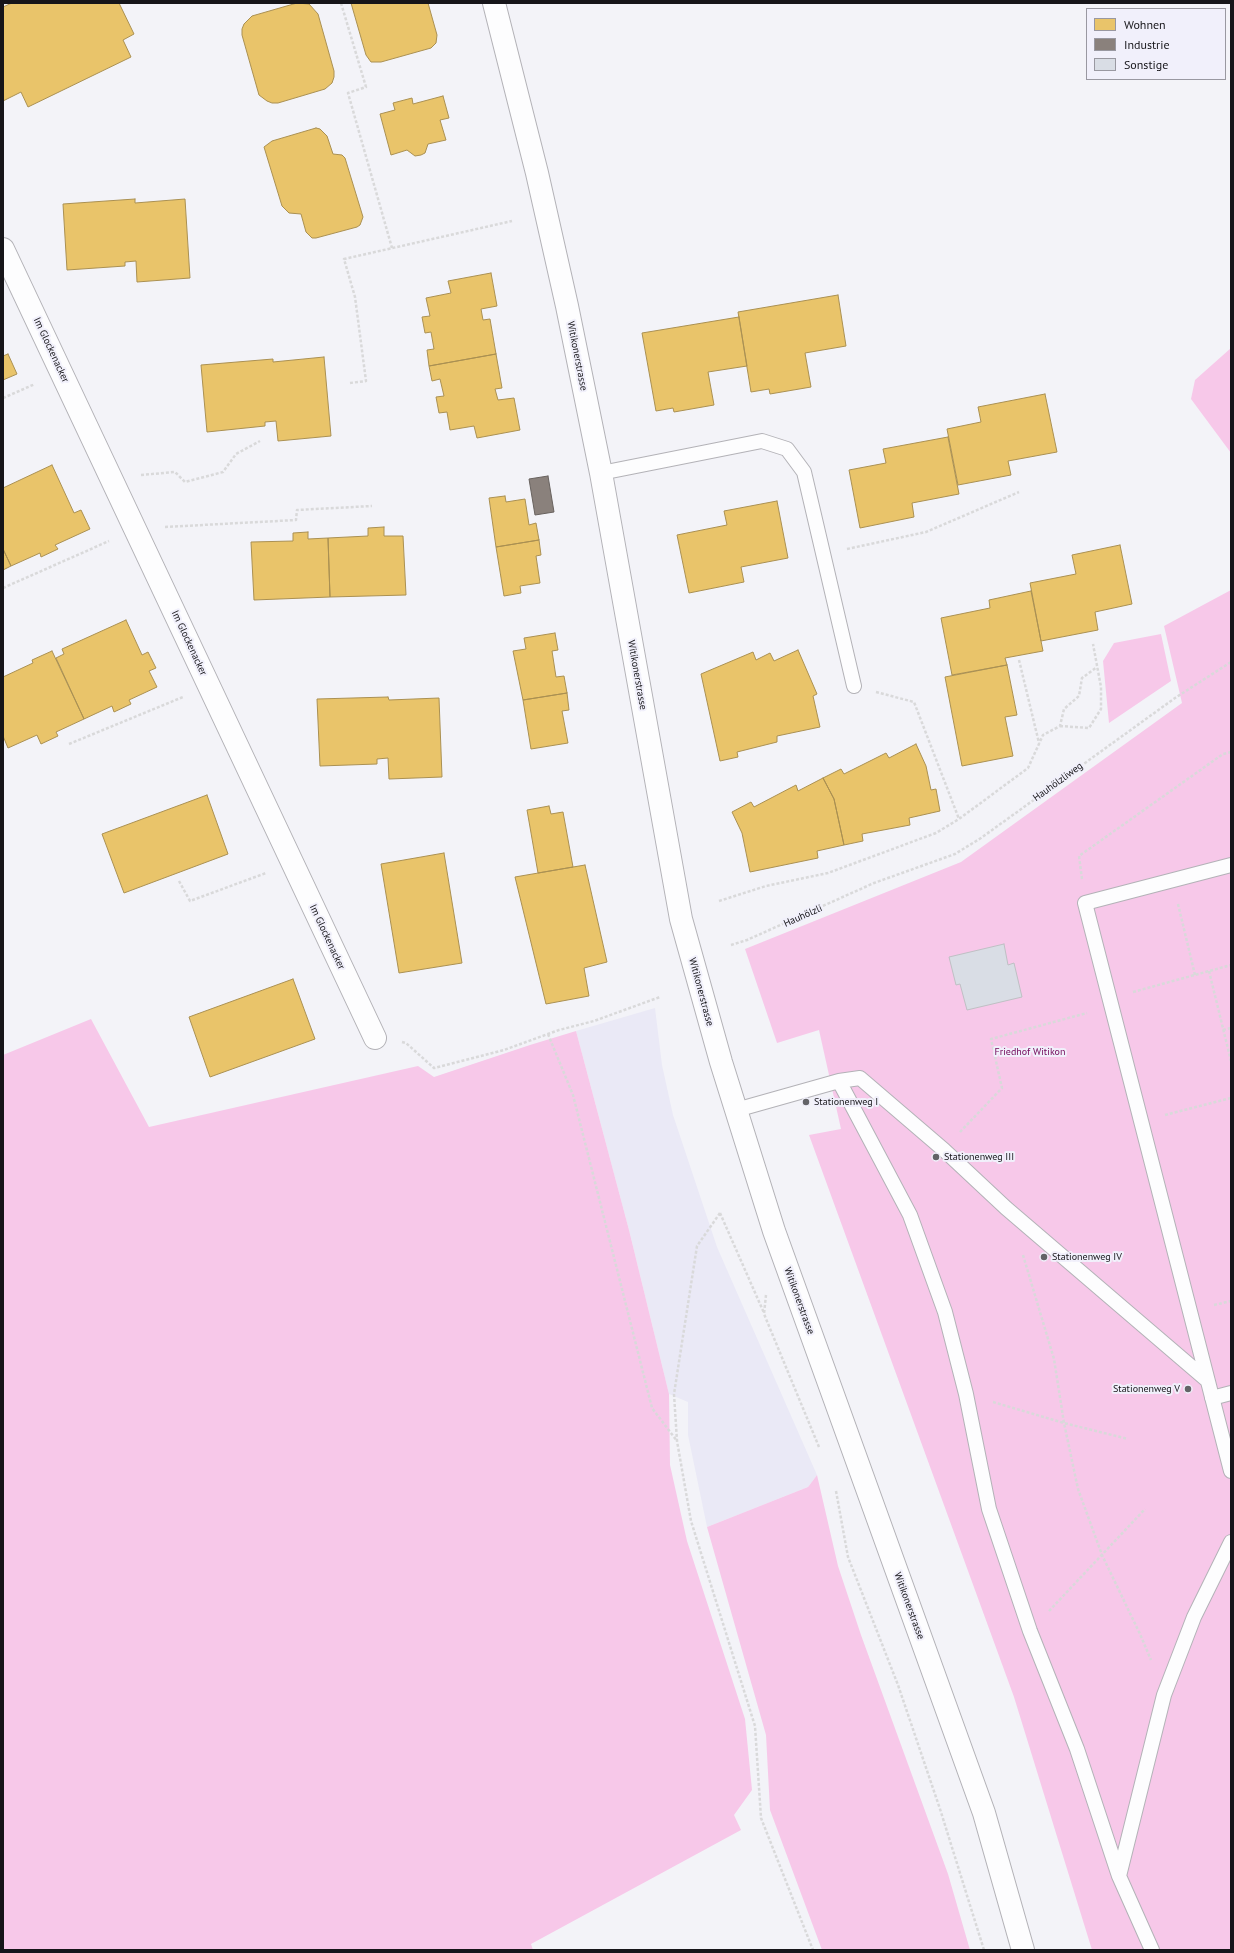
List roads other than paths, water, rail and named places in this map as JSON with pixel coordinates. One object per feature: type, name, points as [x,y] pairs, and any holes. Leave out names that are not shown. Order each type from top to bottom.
[{"type":"main road","name":"Witikonerstrasse","points":[[494,3],[537,173],[567,306],[600,474],[681,919],[721,1062],[777,1238],[984,1813],[1023,1950]]},
{"type":"main road","name":"Im Glockenacker","points":[[3,250],[375,1038]]},
{"type":"lane","points":[[600,474],[762,441],[787,448],[804,472],[854,686]]},
{"type":"lane","points":[[1231,865],[1085,903],[1231,1471]]},
{"type":"lane","points":[[736,1110],[839,1081],[860,1078],[944,1150],[1006,1208],[1208,1381]]},
{"type":"lane","points":[[839,1081],[910,1215],[945,1312],[966,1394],[989,1508],[1030,1631],[1077,1749],[1119,1876],[1152,1950]]},
{"type":"lane","points":[[1212,1398],[1231,1393]]},
{"type":"lane","points":[[1119,1876],[1164,1695],[1194,1617],[1231,1542]]},
{"type":"place","name":"Stationenweg I","points":[[806,1102]]},
{"type":"place","name":"Stationenweg III","points":[[936,1157]]},
{"type":"place","name":"Stationenweg IV","points":[[1044,1257]]},
{"type":"place","name":"Stationenweg V","points":[[1188,1389]]},
{"type":"park label","name":"Friedhof Witikon","points":[[1030,1052]]}]
